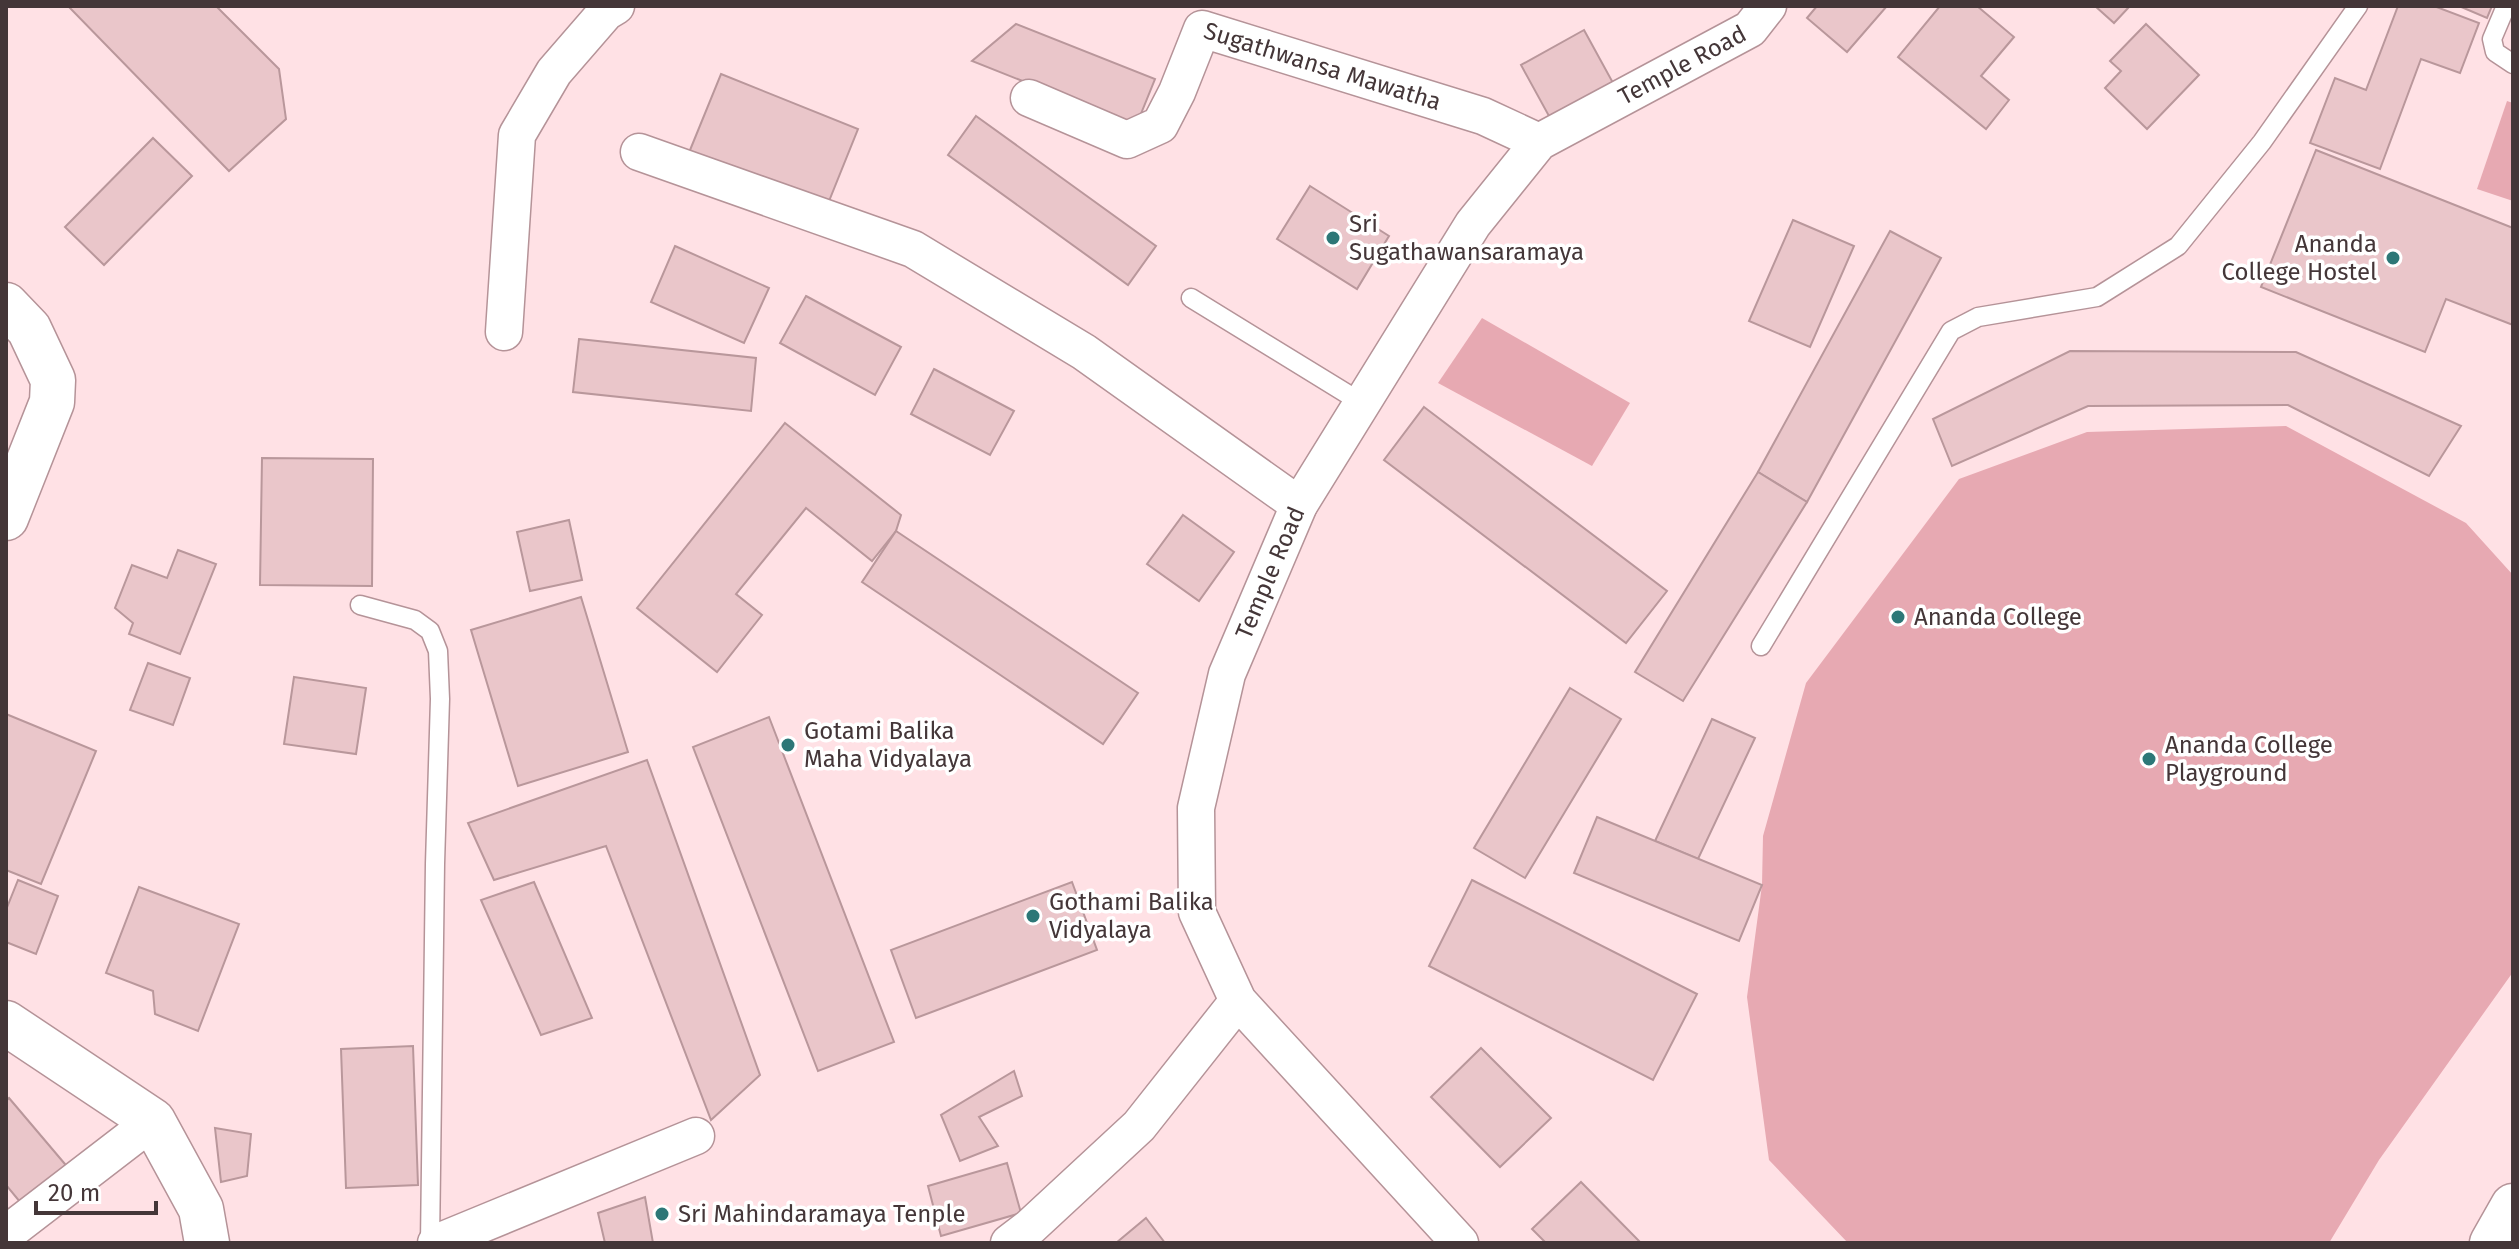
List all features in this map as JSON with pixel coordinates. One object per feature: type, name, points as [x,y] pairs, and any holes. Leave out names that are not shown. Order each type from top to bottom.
[{"type":"main road","points":[[6,305],[29,329],[53,380],[52,402],[6,518]]},
{"type":"main road","points":[[6,1023],[153,1121],[201,1209],[207,1243]]},
{"type":"main road","points":[[2492,1243],[2513,1206]]},
{"type":"street","points":[[504,332],[517,135],[554,72],[606,12],[616,6]]},
{"type":"street","name":"Temple Road","points":[[1460,1243],[1238,1001],[1197,912],[1196,808],[1227,674],[1299,505],[1473,224],[1539,142],[1750,29],[1768,6]]},
{"type":"street","name":"Sugathwansa Mawatha","points":[[1029,98],[1127,140],[1160,125],[1202,29],[1483,116],[1539,142]]},
{"type":"street","points":[[639,152],[913,249],[1084,352],[1299,505]]},
{"type":"street","points":[[1009,1243],[1139,1126],[1238,1001]]},
{"type":"street","points":[[6,1234],[153,1121]]},
{"type":"street","points":[[433,1243],[696,1136]]},
{"type":"lane","points":[[1761,646],[1951,331],[1978,317],[2097,297],[2178,246],[2262,142],[2358,6]]},
{"type":"lane","points":[[2506,6],[2492,39],[2495,52],[2513,64]]},
{"type":"lane","points":[[1191,298],[1362,403]]},
{"type":"lane","points":[[360,605],[415,620],[430,631],[438,651],[440,699],[435,864],[433,1243]]},
{"type":"shaded area","points":[[2507,101],[2513,103],[2513,201],[2477,189]]},
{"type":"shaded area","points":[[1482,318],[1630,403],[1592,466],[1438,383]]},
{"type":"shaded area","name":"Ananda College Playground","points":[[2286,426],[2466,523],[2513,575],[2513,972],[2379,1160],[2329,1243],[1848,1243],[1769,1160],[1747,997],[1762,885],[1763,836],[1806,683],[1959,479],[2087,432]]},
{"type":"building","points":[[68,6],[216,6],[279,69],[286,119],[229,171]]},
{"type":"building","points":[[1817,6],[1887,6],[1847,52],[1807,18]]},
{"type":"building","points":[[1940,6],[1977,6],[2014,37],[1981,76],[2009,100],[1986,129],[1898,57]]},
{"type":"building","points":[[2095,6],[2130,6],[2114,23]]},
{"type":"building","points":[[2398,6],[2434,6],[2479,23],[2460,73],[2421,59],[2380,169],[2310,143],[2335,78],[2366,90]]},
{"type":"building","points":[[2459,6],[2492,6],[2487,18]]},
{"type":"building","points":[[1016,24],[1155,79],[1136,126],[972,61]]},
{"type":"building","points":[[2146,24],[2199,75],[2147,129],[2105,88],[2121,71],[2110,61]]},
{"type":"building","points":[[1584,30],[1618,92],[1555,127],[1521,65]]},
{"type":"building","points":[[721,74],[858,129],[825,211],[688,155]]},
{"type":"building","points":[[976,116],[1156,246],[1128,285],[948,155]]},
{"type":"building","points":[[153,138],[192,176],[104,265],[65,227]]},
{"type":"building","name":"Ananda College Hostel","points":[[2316,150],[2513,228],[2513,325],[2446,299],[2425,352],[2261,287]]},
{"type":"building","name":"Sri Sugathawansaramaya","points":[[1310,186],[1389,236],[1357,289],[1277,239]]},
{"type":"building","points":[[1793,220],[1854,246],[1810,347],[1749,321]]},
{"type":"building","points":[[1890,231],[1941,258],[1807,502],[1758,472]]},
{"type":"building","points":[[675,246],[769,288],[744,343],[651,302]]},
{"type":"building","points":[[806,296],[901,347],[875,395],[780,343]]},
{"type":"building","points":[[579,339],[756,358],[751,411],[573,392]]},
{"type":"building","points":[[2070,351],[2296,352],[2461,426],[2429,476],[2288,405],[2088,406],[1952,466],[1933,419]]},
{"type":"building","points":[[934,369],[1014,411],[990,455],[911,414]]},
{"type":"building","points":[[1424,407],[1667,591],[1626,643],[1384,460]]},
{"type":"building","points":[[785,423],[901,515],[896,531],[872,561],[806,508],[736,594],[762,615],[717,672],[637,608]]},
{"type":"building","points":[[262,458],[373,459],[372,586],[260,585]]},
{"type":"building","points":[[1758,472],[1807,502],[1683,701],[1635,672]]},
{"type":"building","points":[[1183,515],[1234,552],[1199,601],[1147,564]]},
{"type":"building","points":[[569,520],[582,580],[530,591],[517,532]]},
{"type":"building","points":[[896,531],[1138,693],[1103,744],[862,582]]},
{"type":"building","points":[[178,550],[216,564],[180,654],[129,634],[133,623],[115,608],[132,565],[167,578]]},
{"type":"building","points":[[581,597],[628,752],[518,786],[471,630]]},
{"type":"building","points":[[148,663],[190,678],[173,725],[130,710]]},
{"type":"building","points":[[294,677],[366,688],[356,754],[284,744]]},
{"type":"building","points":[[1570,688],[1621,719],[1525,878],[1474,848]]},
{"type":"building","points":[[6,714],[96,751],[41,884],[6,870]]},
{"type":"building","points":[[769,717],[894,1042],[818,1071],[693,747]]},
{"type":"building","points":[[1712,719],[1755,738],[1698,859],[1655,841]]},
{"type":"building","points":[[647,760],[760,1075],[711,1120],[606,846],[494,880],[468,823]]},
{"type":"building","points":[[1597,817],[1762,885],[1739,941],[1574,873]]},
{"type":"building","points":[[18,880],[58,896],[36,954],[6,942],[6,910]]},
{"type":"building","points":[[1472,880],[1697,994],[1653,1080],[1429,966]]},
{"type":"building","points":[[534,882],[592,1018],[541,1035],[481,900]]},
{"type":"building","name":"Gothami Balika Vidyalaya","points":[[1072,882],[1097,950],[916,1018],[891,950]]},
{"type":"building","points":[[139,887],[239,924],[198,1031],[155,1014],[153,991],[106,973]]},
{"type":"building","points":[[413,1046],[418,1185],[346,1188],[341,1049]]},
{"type":"building","points":[[1481,1048],[1551,1118],[1500,1167],[1431,1097]]},
{"type":"building","points":[[1014,1071],[1022,1096],[979,1117],[998,1146],[960,1161],[941,1115]]},
{"type":"building","points":[[9,1098],[70,1170],[25,1208],[6,1185],[6,1101]]},
{"type":"building","points":[[215,1128],[251,1134],[247,1176],[221,1182]]},
{"type":"building","points":[[1007,1163],[1021,1213],[941,1236],[928,1186]]},
{"type":"building","points":[[1581,1182],[1641,1243],[1546,1243],[1532,1229]]},
{"type":"building","points":[[645,1197],[653,1243],[605,1243],[598,1213]]},
{"type":"building","points":[[1146,1218],[1165,1243],[1116,1243]]},
{"type":"place","name":"Sri Sugathawansaramaya","points":[[1333,238]]},
{"type":"place","name":"Ananda College Hostel","points":[[2393,258]]},
{"type":"place","name":"Ananda College","points":[[1898,617]]},
{"type":"place","name":"Gotami Balika Maha Vidyalaya","points":[[788,745]]},
{"type":"place","name":"Ananda College Playground","points":[[2149,759]]},
{"type":"place","name":"Gothami Balika Vidyalaya","points":[[1033,916]]},
{"type":"place","name":"Sri Mahindaramaya Tenple","points":[[662,1214]]}]
